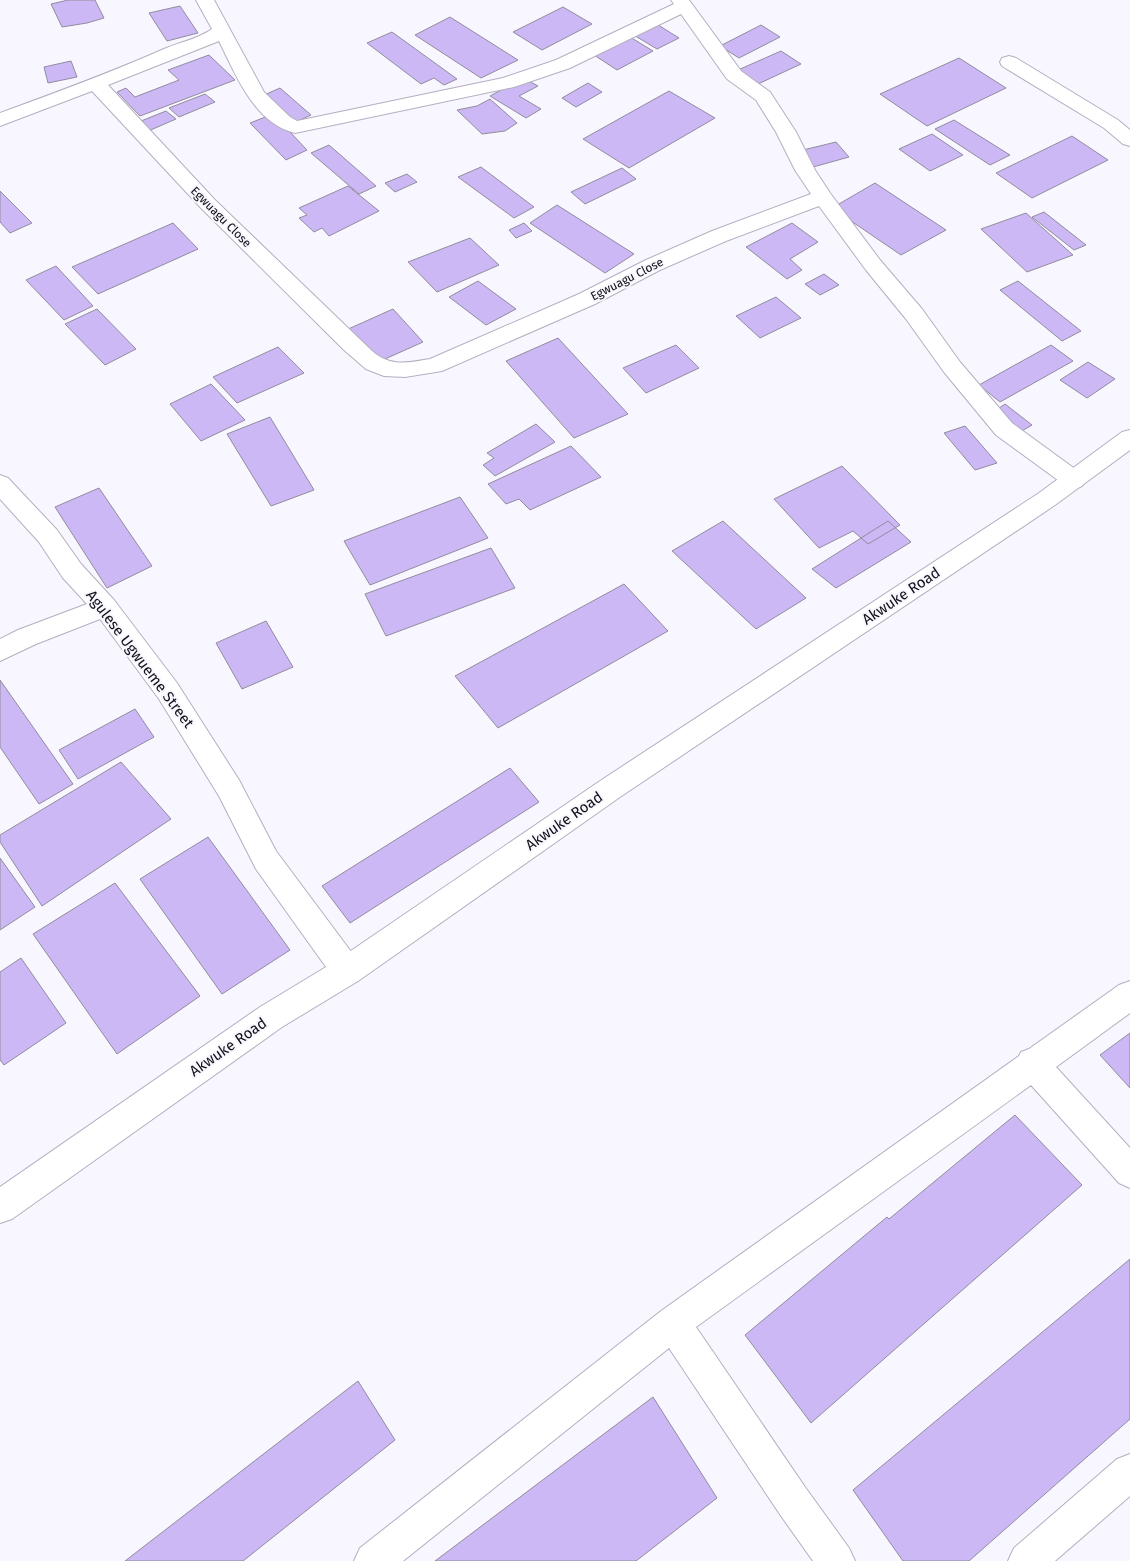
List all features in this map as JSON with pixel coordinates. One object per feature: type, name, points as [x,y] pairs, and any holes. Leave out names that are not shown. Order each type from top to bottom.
[{"type":"street","points":[[205,0],[256,96],[283,120],[295,127],[506,82],[563,64],[682,3],[734,75],[763,96],[786,132],[805,170],[823,197],[873,265],[914,314],[952,367],[1004,429],[1074,480]]},
{"type":"street","points":[[0,120],[96,84],[187,46],[208,40],[222,30]]},
{"type":"street","points":[[1010,62],[1111,124],[1130,140]]},
{"type":"street","name":"Egwuagu Close","points":[[96,84],[208,204],[352,345],[376,365],[393,369],[412,370],[434,366],[587,300],[653,265],[719,236],[823,197]]},
{"type":"street","name":"Akwuke Road","points":[[0,1207],[271,1018],[347,971],[610,789],[1074,480],[1130,438]]},
{"type":"street","name":"Agulese Ugwueme Street","points":[[0,484],[48,536],[72,571],[105,607],[168,691],[229,788],[266,860],[347,971]]},
{"type":"street","points":[[0,652],[27,637],[105,607]]},
{"type":"street","points":[[372,1561],[673,1323],[1130,995]]},
{"type":"street","points":[[1032,1064],[1130,1172]]},
{"type":"street","points":[[673,1323],[792,1500],[836,1561]]},
{"type":"street","points":[[1027,1561],[1130,1472]]},
{"type":"building","points":[[68,0],[95,0],[104,18],[62,27],[51,4]]},
{"type":"building","points":[[180,6],[198,33],[167,41],[149,13]]},
{"type":"building","points":[[563,7],[592,24],[542,50],[513,32]]},
{"type":"building","points":[[450,17],[518,60],[481,78],[415,35]]},
{"type":"building","points":[[655,23],[679,38],[657,49],[632,34]]},
{"type":"building","points":[[761,25],[780,37],[739,58],[720,46]]},
{"type":"building","points":[[392,32],[457,79],[444,85],[434,78],[421,84],[367,43]]},
{"type":"building","points":[[630,37],[653,51],[617,70],[594,55]]},
{"type":"building","points":[[781,51],[801,64],[758,84],[738,70]]},
{"type":"building","points":[[209,55],[235,80],[140,116],[117,92],[126,88],[135,97],[179,80],[168,70]]},
{"type":"building","points":[[959,58],[1006,88],[927,126],[880,94]]},
{"type":"building","points":[[71,61],[77,77],[48,83],[44,67]]},
{"type":"building","points":[[523,78],[538,86],[519,96],[541,109],[526,118],[490,96]]},
{"type":"building","points":[[588,83],[602,92],[576,107],[562,98]]},
{"type":"building","points":[[280,88],[311,115],[294,123],[262,96]]},
{"type":"building","points":[[669,91],[715,118],[629,168],[583,139]]},
{"type":"building","points":[[205,94],[215,102],[179,117],[169,108]]},
{"type":"building","points":[[490,99],[517,123],[505,131],[482,134],[457,110],[477,106]]},
{"type":"building","points":[[166,111],[176,119],[146,132],[136,123]]},
{"type":"building","points":[[273,114],[307,150],[286,160],[250,123]]},
{"type":"building","points":[[954,120],[1010,155],[990,165],[935,129]]},
{"type":"building","points":[[932,134],[963,155],[930,171],[899,149]]},
{"type":"building","points":[[1072,136],[1108,160],[1032,198],[996,173]]},
{"type":"building","points":[[836,142],[849,157],[813,167],[799,151]]},
{"type":"building","points":[[329,145],[376,186],[359,194],[311,153]]},
{"type":"building","points":[[481,167],[534,207],[514,218],[458,177]]},
{"type":"building","points":[[622,168],[636,179],[585,204],[571,192]]},
{"type":"building","points":[[407,174],[417,182],[395,192],[385,183]]},
{"type":"building","points":[[875,183],[946,230],[901,255],[832,208]]},
{"type":"building","points":[[348,186],[379,211],[329,236],[322,228],[314,232],[299,218],[307,215],[299,208]]},
{"type":"building","points":[[0,191],[32,223],[10,233],[0,222]]},
{"type":"building","points":[[557,205],[634,254],[605,273],[530,223]]},
{"type":"building","points":[[1044,212],[1086,245],[1074,250],[1032,217]]},
{"type":"building","points":[[1026,213],[1073,255],[1027,272],[981,229]]},
{"type":"building","points":[[173,223],[198,249],[98,294],[72,267]]},
{"type":"building","points":[[524,223],[532,231],[516,238],[509,230]]},
{"type":"building","points":[[792,223],[818,242],[790,259],[802,270],[787,279],[746,247]]},
{"type":"building","points":[[470,238],[499,265],[437,292],[408,262]]},
{"type":"building","points":[[56,266],[93,306],[64,320],[26,280]]},
{"type":"building","points":[[824,274],[839,285],[820,295],[805,284]]},
{"type":"building","points":[[478,281],[516,309],[486,325],[449,297]]},
{"type":"building","points":[[1018,281],[1081,331],[1062,341],[1000,290]]},
{"type":"building","points":[[776,297],[801,318],[760,338],[736,316]]},
{"type":"building","points":[[97,309],[136,349],[105,365],[65,324]]},
{"type":"building","points":[[393,309],[423,342],[376,363],[346,330]]},
{"type":"building","points":[[558,338],[628,414],[574,438],[506,361]]},
{"type":"building","points":[[676,345],[699,368],[646,393],[623,368]]},
{"type":"building","points":[[1051,345],[1073,361],[1000,402],[979,385]]},
{"type":"building","points":[[278,347],[304,373],[237,403],[213,377]]},
{"type":"building","points":[[1088,362],[1115,379],[1087,398],[1060,380]]},
{"type":"building","points":[[211,384],[245,420],[201,441],[170,404]]},
{"type":"building","points":[[1005,404],[1032,425],[1020,432],[993,412]]},
{"type":"building","points":[[270,417],[314,490],[271,506],[227,434]]},
{"type":"building","points":[[536,424],[555,442],[495,476],[483,465],[494,458],[487,453]]},
{"type":"building","points":[[965,426],[997,463],[975,470],[944,433]]},
{"type":"building","points":[[571,446],[601,477],[530,510],[519,499],[506,504],[488,484]]},
{"type":"building","points":[[842,466],[900,525],[868,544],[853,531],[819,548],[774,499]]},
{"type":"building","points":[[99,488],[152,566],[107,588],[55,507]]},
{"type":"building","points":[[460,497],[488,538],[370,585],[344,541]]},
{"type":"building","points":[[723,521],[806,598],[756,629],[672,551]]},
{"type":"building","points":[[888,521],[911,542],[836,588],[812,569]]},
{"type":"building","points":[[491,548],[515,588],[386,636],[365,594]]},
{"type":"building","points":[[624,584],[668,631],[498,728],[455,676]]},
{"type":"building","points":[[266,621],[293,667],[242,689],[216,643]]},
{"type":"building","points":[[0,680],[73,784],[39,804],[0,747]]},
{"type":"building","points":[[135,709],[154,737],[78,779],[59,750]]},
{"type":"building","points":[[121,762],[171,819],[42,906],[0,842],[0,835]]},
{"type":"building","points":[[510,768],[539,802],[350,923],[322,886]]},
{"type":"building","points":[[208,837],[290,950],[222,994],[140,879]]},
{"type":"building","points":[[0,858],[35,907],[0,930]]},
{"type":"building","points":[[115,883],[200,996],[117,1054],[33,934]]},
{"type":"building","points":[[21,958],[66,1023],[4,1065],[0,1060],[0,972]]},
{"type":"building","points":[[1130,1033],[1130,1088],[1100,1055]]},
{"type":"building","points":[[1015,1115],[1082,1185],[811,1423],[745,1335],[887,1217],[889,1219]]},
{"type":"building","points":[[1130,1259],[1130,1419],[969,1561],[903,1561],[853,1490]]},
{"type":"building","points":[[358,1381],[395,1440],[243,1561],[125,1561]]},
{"type":"building","points":[[653,1397],[717,1498],[636,1561],[435,1561]]}]
